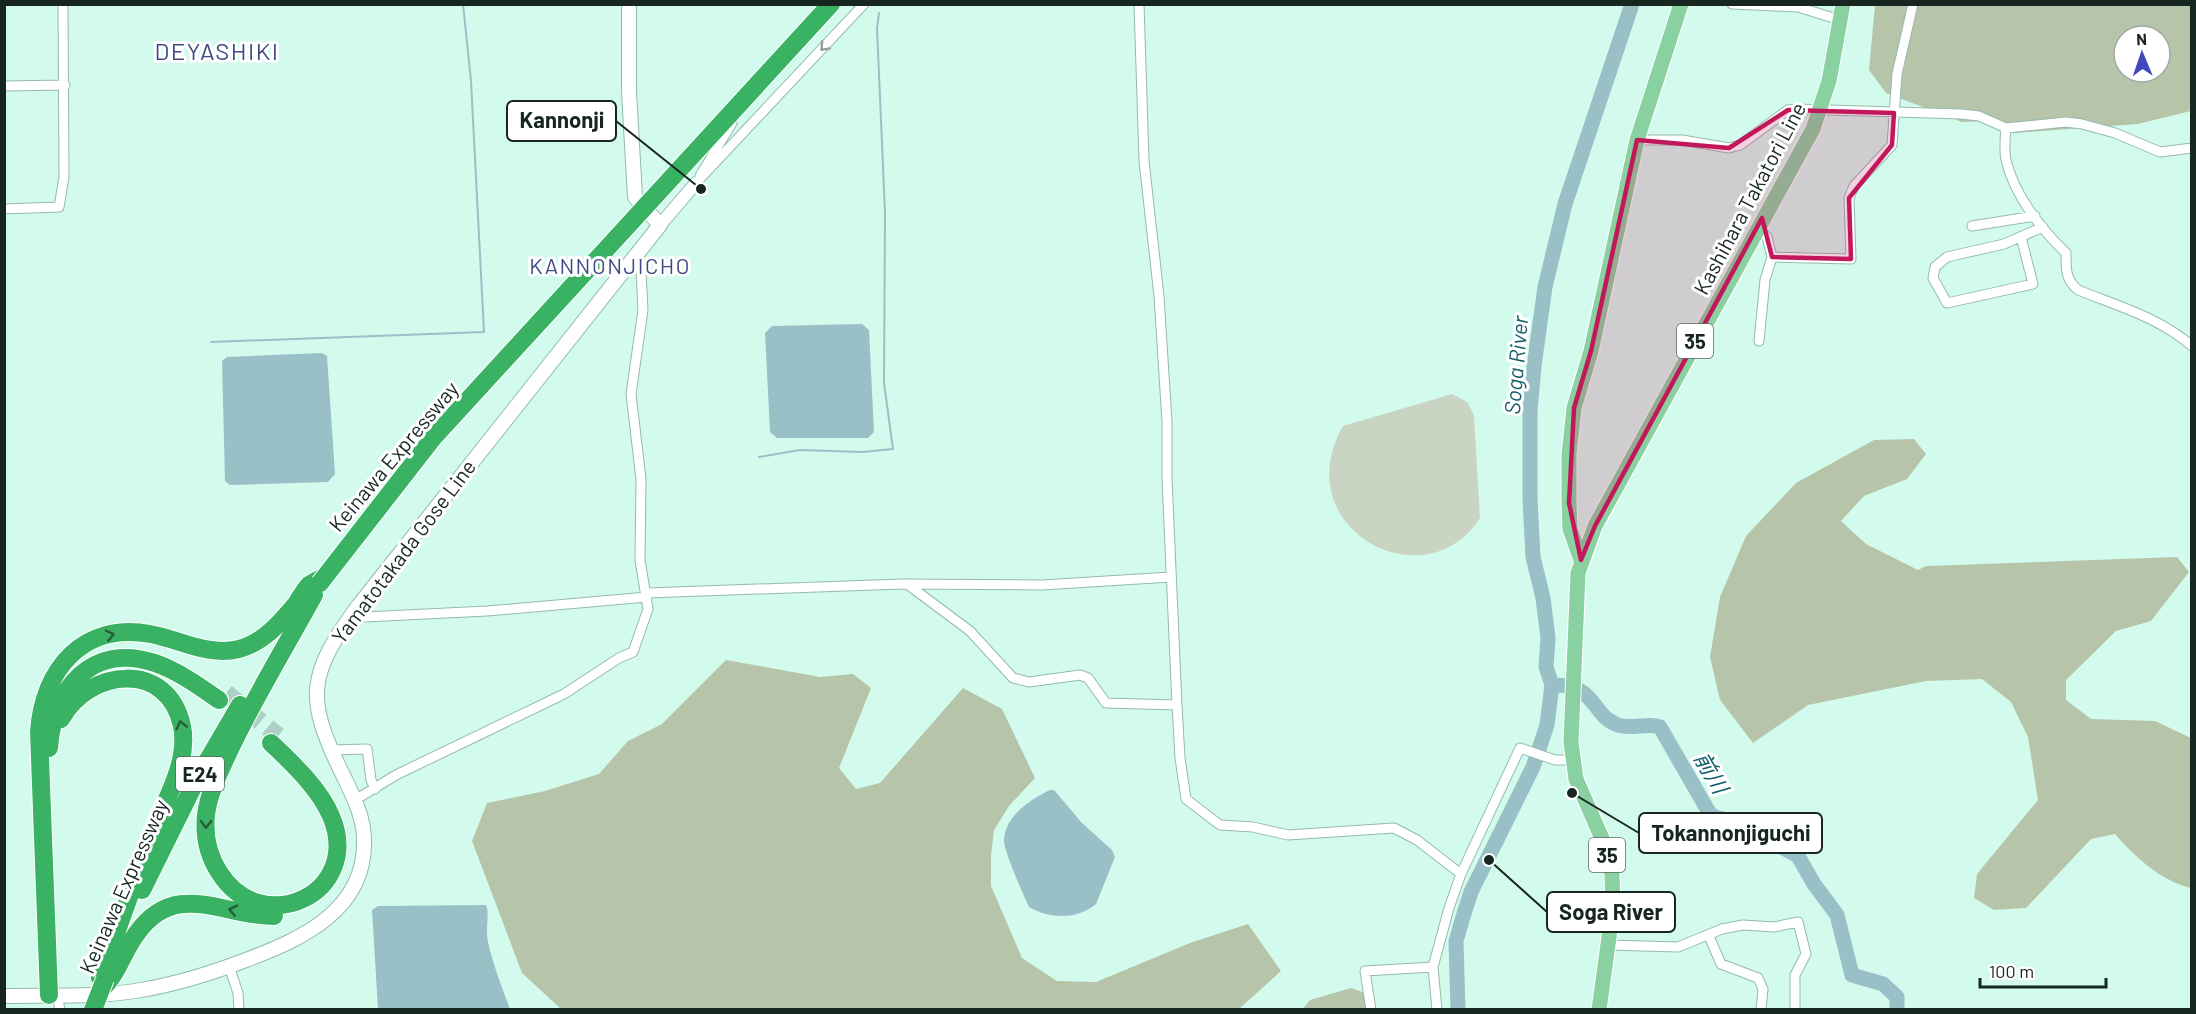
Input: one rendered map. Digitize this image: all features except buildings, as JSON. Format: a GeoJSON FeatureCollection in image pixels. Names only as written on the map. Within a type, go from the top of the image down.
{"type":"FeatureCollection","features":[{"type":"Feature","properties":{"kind":"highway","name":"Keinawa Expressway"},"geometry":{"type":"LineString","coordinates":[[92,1010],[140,894],[198,777],[247,694],[320,581],[433,438],[831,4]]}},
{"type":"Feature","properties":{"kind":"highway"},"geometry":{"type":"LineString","coordinates":[[54,1002],[40,719],[46,693],[56,670],[72,654],[91,641],[115,633],[139,632],[211,651],[237,650],[274,629],[308,586],[320,581]]}},
{"type":"Feature","properties":{"kind":"highway"},"geometry":{"type":"LineString","coordinates":[[105,981],[147,921],[160,911],[191,903],[257,915],[290,915],[311,908],[337,883],[348,850],[342,816],[323,784],[275,740],[317,792],[331,816],[338,838],[336,860],[326,881],[303,900],[281,905],[249,900],[222,877],[215,866],[206,840],[206,814],[218,776],[257,694],[320,581]]}},
{"type":"Feature","properties":{"kind":"highway"},"geometry":{"type":"LineString","coordinates":[[40,719],[50,694],[67,672],[89,657],[114,650],[140,650],[164,656],[222,697],[156,664],[130,659],[106,661],[74,680],[60,698],[53,718],[49,760],[54,1002]]}},
{"type":"Feature","properties":{"kind":"highway"},"geometry":{"type":"LineString","coordinates":[[49,760],[58,723],[75,698],[100,682],[115,678],[138,680],[159,689],[177,712],[182,726],[184,740],[177,770],[149,840],[105,981]]}},
{"type":"Feature","properties":{"kind":"main road"},"geometry":{"type":"LineString","coordinates":[[629,4],[629,92],[635,197],[660,225]]}},
{"type":"Feature","properties":{"kind":"main road","name":"Kashihara Takatori Line"},"geometry":{"type":"LineString","coordinates":[[1581,560],[1570,529],[1568,461],[1571,421],[1591,351],[1637,140],[1681,4]]}},
{"type":"Feature","properties":{"kind":"main road","name":"Kashihara Takatori Line"},"geometry":{"type":"LineString","coordinates":[[1599,1010],[1613,908],[1612,874],[1604,843],[1579,788],[1572,760],[1577,588],[1581,560],[1595,526],[1820,111],[1833,64],[1842,12]]}},
{"type":"Feature","properties":{"kind":"main road","name":"Yamatotakada Gose Line"},"geometry":{"type":"LineString","coordinates":[[4,996],[54,1002],[140,990],[188,980],[284,946],[310,932],[354,898],[361,868],[364,840],[355,800],[331,750],[318,716],[318,680],[327,652],[359,605],[660,225]]}},
{"type":"Feature","properties":{"kind":"street"},"geometry":{"type":"LineString","coordinates":[[4,209],[59,207],[64,177],[63,4]]}},
{"type":"Feature","properties":{"kind":"street"},"geometry":{"type":"LineString","coordinates":[[696,183],[780,49],[820,4]]}},
{"type":"Feature","properties":{"kind":"street"},"geometry":{"type":"LineString","coordinates":[[660,225],[696,183],[864,4]]}},
{"type":"Feature","properties":{"kind":"street"},"geometry":{"type":"LineString","coordinates":[[1139,4],[1144,161],[1159,296],[1167,422],[1177,705],[1180,758],[1186,799],[1220,825],[1254,827],[1287,835],[1394,828],[1417,840],[1461,874]]}},
{"type":"Feature","properties":{"kind":"street"},"geometry":{"type":"LineString","coordinates":[[1732,4],[1842,12]]}},
{"type":"Feature","properties":{"kind":"street"},"geometry":{"type":"LineString","coordinates":[[1772,257],[1851,259],[1849,198],[1854,186],[1892,146],[1897,74],[1912,4]]}},
{"type":"Feature","properties":{"kind":"street"},"geometry":{"type":"LineString","coordinates":[[4,86],[65,85]]}},
{"type":"Feature","properties":{"kind":"street"},"geometry":{"type":"LineString","coordinates":[[1637,140],[1682,140],[1729,148],[1740,145],[1788,110],[1979,116],[2006,128],[2066,122],[2100,128],[2160,153],[2192,148]]}},
{"type":"Feature","properties":{"kind":"street"},"geometry":{"type":"LineString","coordinates":[[2006,128],[2005,158],[2011,176],[2035,216],[2066,253],[2066,273],[2071,284],[2078,290],[2141,313],[2175,332],[2192,346]]}},
{"type":"Feature","properties":{"kind":"street"},"geometry":{"type":"LineString","coordinates":[[1972,226],[2035,216]]}},
{"type":"Feature","properties":{"kind":"street"},"geometry":{"type":"LineString","coordinates":[[2020,237],[2032,284],[1947,303],[1933,278],[1935,267],[1947,257],[2020,237],[2043,226]]}},
{"type":"Feature","properties":{"kind":"street"},"geometry":{"type":"LineString","coordinates":[[1756,228],[1767,237],[1772,257],[1765,280],[1759,341]]}},
{"type":"Feature","properties":{"kind":"street"},"geometry":{"type":"LineString","coordinates":[[355,800],[396,775],[564,694],[619,658],[633,652],[645,620],[647,595],[640,560],[641,479],[631,394],[643,310],[641,272],[630,261]]}},
{"type":"Feature","properties":{"kind":"street"},"geometry":{"type":"LineString","coordinates":[[359,605],[364,617],[487,611],[647,595],[907,584],[1042,585],[1171,577]]}},
{"type":"Feature","properties":{"kind":"street"},"geometry":{"type":"LineString","coordinates":[[907,584],[970,631],[1013,678],[1029,682],[1080,675],[1088,678],[1106,703],[1177,705]]}},
{"type":"Feature","properties":{"kind":"street"},"geometry":{"type":"LineString","coordinates":[[1437,1010],[1433,967],[1461,874],[1520,748],[1555,760],[1572,760]]}},
{"type":"Feature","properties":{"kind":"street"},"geometry":{"type":"LineString","coordinates":[[331,750],[367,749],[371,780],[375,789]]}},
{"type":"Feature","properties":{"kind":"street"},"geometry":{"type":"LineString","coordinates":[[1608,945],[1678,947],[1743,925],[1774,927],[1798,922],[1806,954],[1794,975],[1795,1010]]}},
{"type":"Feature","properties":{"kind":"street"},"geometry":{"type":"LineString","coordinates":[[1708,936],[1721,964],[1758,978],[1763,989],[1761,1010]]}},
{"type":"Feature","properties":{"kind":"street"},"geometry":{"type":"LineString","coordinates":[[230,966],[238,993],[239,1010]]}},
{"type":"Feature","properties":{"kind":"street"},"geometry":{"type":"LineString","coordinates":[[1371,1010],[1365,971],[1433,967]]}},
{"type":"Feature","properties":{"kind":"highlighted area"},"geometry":{"type":"Polygon","coordinates":[[[1788,110],[1894,113],[1892,145],[1849,198],[1851,259],[1772,257],[1762,218],[1595,526],[1581,560],[1569,503],[1574,408],[1591,351],[1637,140],[1729,148],[1788,110]]]}},
{"type":"Feature","properties":{"kind":"green space"},"geometry":{"type":"Polygon","coordinates":[[[1875,5],[2191,5],[2191,111],[2138,124],[2015,133],[1990,121],[1962,122],[1886,93],[1869,70],[1875,5]]]}},
{"type":"Feature","properties":{"kind":"green space"},"geometry":{"type":"Polygon","coordinates":[[[1452,394],[1467,402],[1474,415],[1480,518],[1456,543],[1427,554],[1397,554],[1369,542],[1346,523],[1332,496],[1330,463],[1343,426],[1452,394]]]}},
{"type":"Feature","properties":{"kind":"green space"},"geometry":{"type":"Polygon","coordinates":[[[1914,439],[1926,454],[1907,479],[1864,496],[1841,521],[1866,544],[1918,570],[1926,566],[2177,557],[2189,572],[2151,621],[2116,631],[2066,680],[2066,700],[2091,719],[2155,721],[2191,738],[2191,888],[2169,880],[2149,867],[2115,834],[2091,839],[2026,908],[1994,910],[1974,898],[1977,874],[2038,800],[2028,737],[2011,702],[1982,679],[1926,681],[1808,705],[1753,743],[1720,700],[1710,657],[1720,597],[1746,536],[1796,483],[1874,440],[1914,439]]]}},
{"type":"Feature","properties":{"kind":"green space"},"geometry":{"type":"Polygon","coordinates":[[[726,660],[820,677],[853,674],[871,688],[839,768],[856,789],[880,783],[963,688],[1002,709],[1035,778],[1009,806],[994,830],[991,886],[1022,958],[1057,981],[1096,982],[1190,943],[1248,924],[1281,971],[1239,1009],[561,1009],[522,973],[472,841],[487,803],[545,791],[599,774],[628,741],[662,724],[726,660]]]}},
{"type":"Feature","properties":{"kind":"green space"},"geometry":{"type":"Polygon","coordinates":[[[1351,988],[1371,995],[1374,1010],[1302,1010],[1310,1000],[1351,988]]]}},
{"type":"Feature","properties":{"kind":"water"},"geometry":{"type":"Polygon","coordinates":[[[862,324],[869,330],[874,432],[868,438],[777,438],[770,432],[765,333],[772,326],[862,324]]]}},
{"type":"Feature","properties":{"kind":"water"},"geometry":{"type":"Polygon","coordinates":[[[322,353],[327,356],[335,474],[328,482],[230,485],[225,481],[222,361],[227,357],[322,353]]]}},
{"type":"Feature","properties":{"kind":"water"},"geometry":{"type":"Polygon","coordinates":[[[1050,790],[1054,790],[1082,823],[1112,850],[1115,857],[1096,904],[1072,915],[1054,916],[1029,907],[1014,873],[1004,840],[1009,823],[1020,809],[1050,790]]]}},
{"type":"Feature","properties":{"kind":"water"},"geometry":{"type":"Polygon","coordinates":[[[486,905],[488,942],[510,1009],[378,1009],[372,910],[378,906],[486,905]]]}},
{"type":"Feature","properties":{"kind":"waterway"},"geometry":{"type":"LineString","coordinates":[[211,342],[484,332],[471,81],[463,4]]}},
{"type":"Feature","properties":{"kind":"waterway","name":"Soga River"},"geometry":{"type":"LineString","coordinates":[[1458,1010],[1456,941],[1463,917],[1471,892],[1533,767],[1547,725],[1552,685],[1546,667],[1548,638],[1543,598],[1533,557],[1530,500],[1530,411],[1534,366],[1545,287],[1565,204],[1632,4]]}},
{"type":"Feature","properties":{"kind":"waterway"},"geometry":{"type":"LineString","coordinates":[[759,457],[800,450],[863,452],[893,449],[884,383],[885,213],[877,28],[879,13]]}},
{"type":"Feature","properties":{"kind":"waterway","name":"前川"},"geometry":{"type":"LineString","coordinates":[[1552,685],[1578,689],[1602,714],[1618,725],[1660,727],[1710,814],[1717,818],[1751,824],[1770,841],[1798,856],[1814,884],[1837,915],[1852,975],[1883,984],[1897,997],[1897,1010]]}},
{"type":"Feature","properties":{"kind":"tunnel"},"geometry":{"type":"LineString","coordinates":[[226,693],[278,736]]}},
{"type":"Feature","properties":{"kind":"place","name":"Kannonji"},"geometry":{"type":"Point","coordinates":[701,189]}},
{"type":"Feature","properties":{"kind":"place","name":"Tokannonjiguchi"},"geometry":{"type":"Point","coordinates":[1572,793]}},
{"type":"Feature","properties":{"kind":"place","name":"Soga River"},"geometry":{"type":"Point","coordinates":[1489,860]}},
{"type":"Feature","properties":{"kind":"district","name":"DEYASHIKI"},"geometry":{"type":"Point","coordinates":[217,50]}},
{"type":"Feature","properties":{"kind":"district","name":"KANNONJICHO"},"geometry":{"type":"Point","coordinates":[610,265]}}]}
